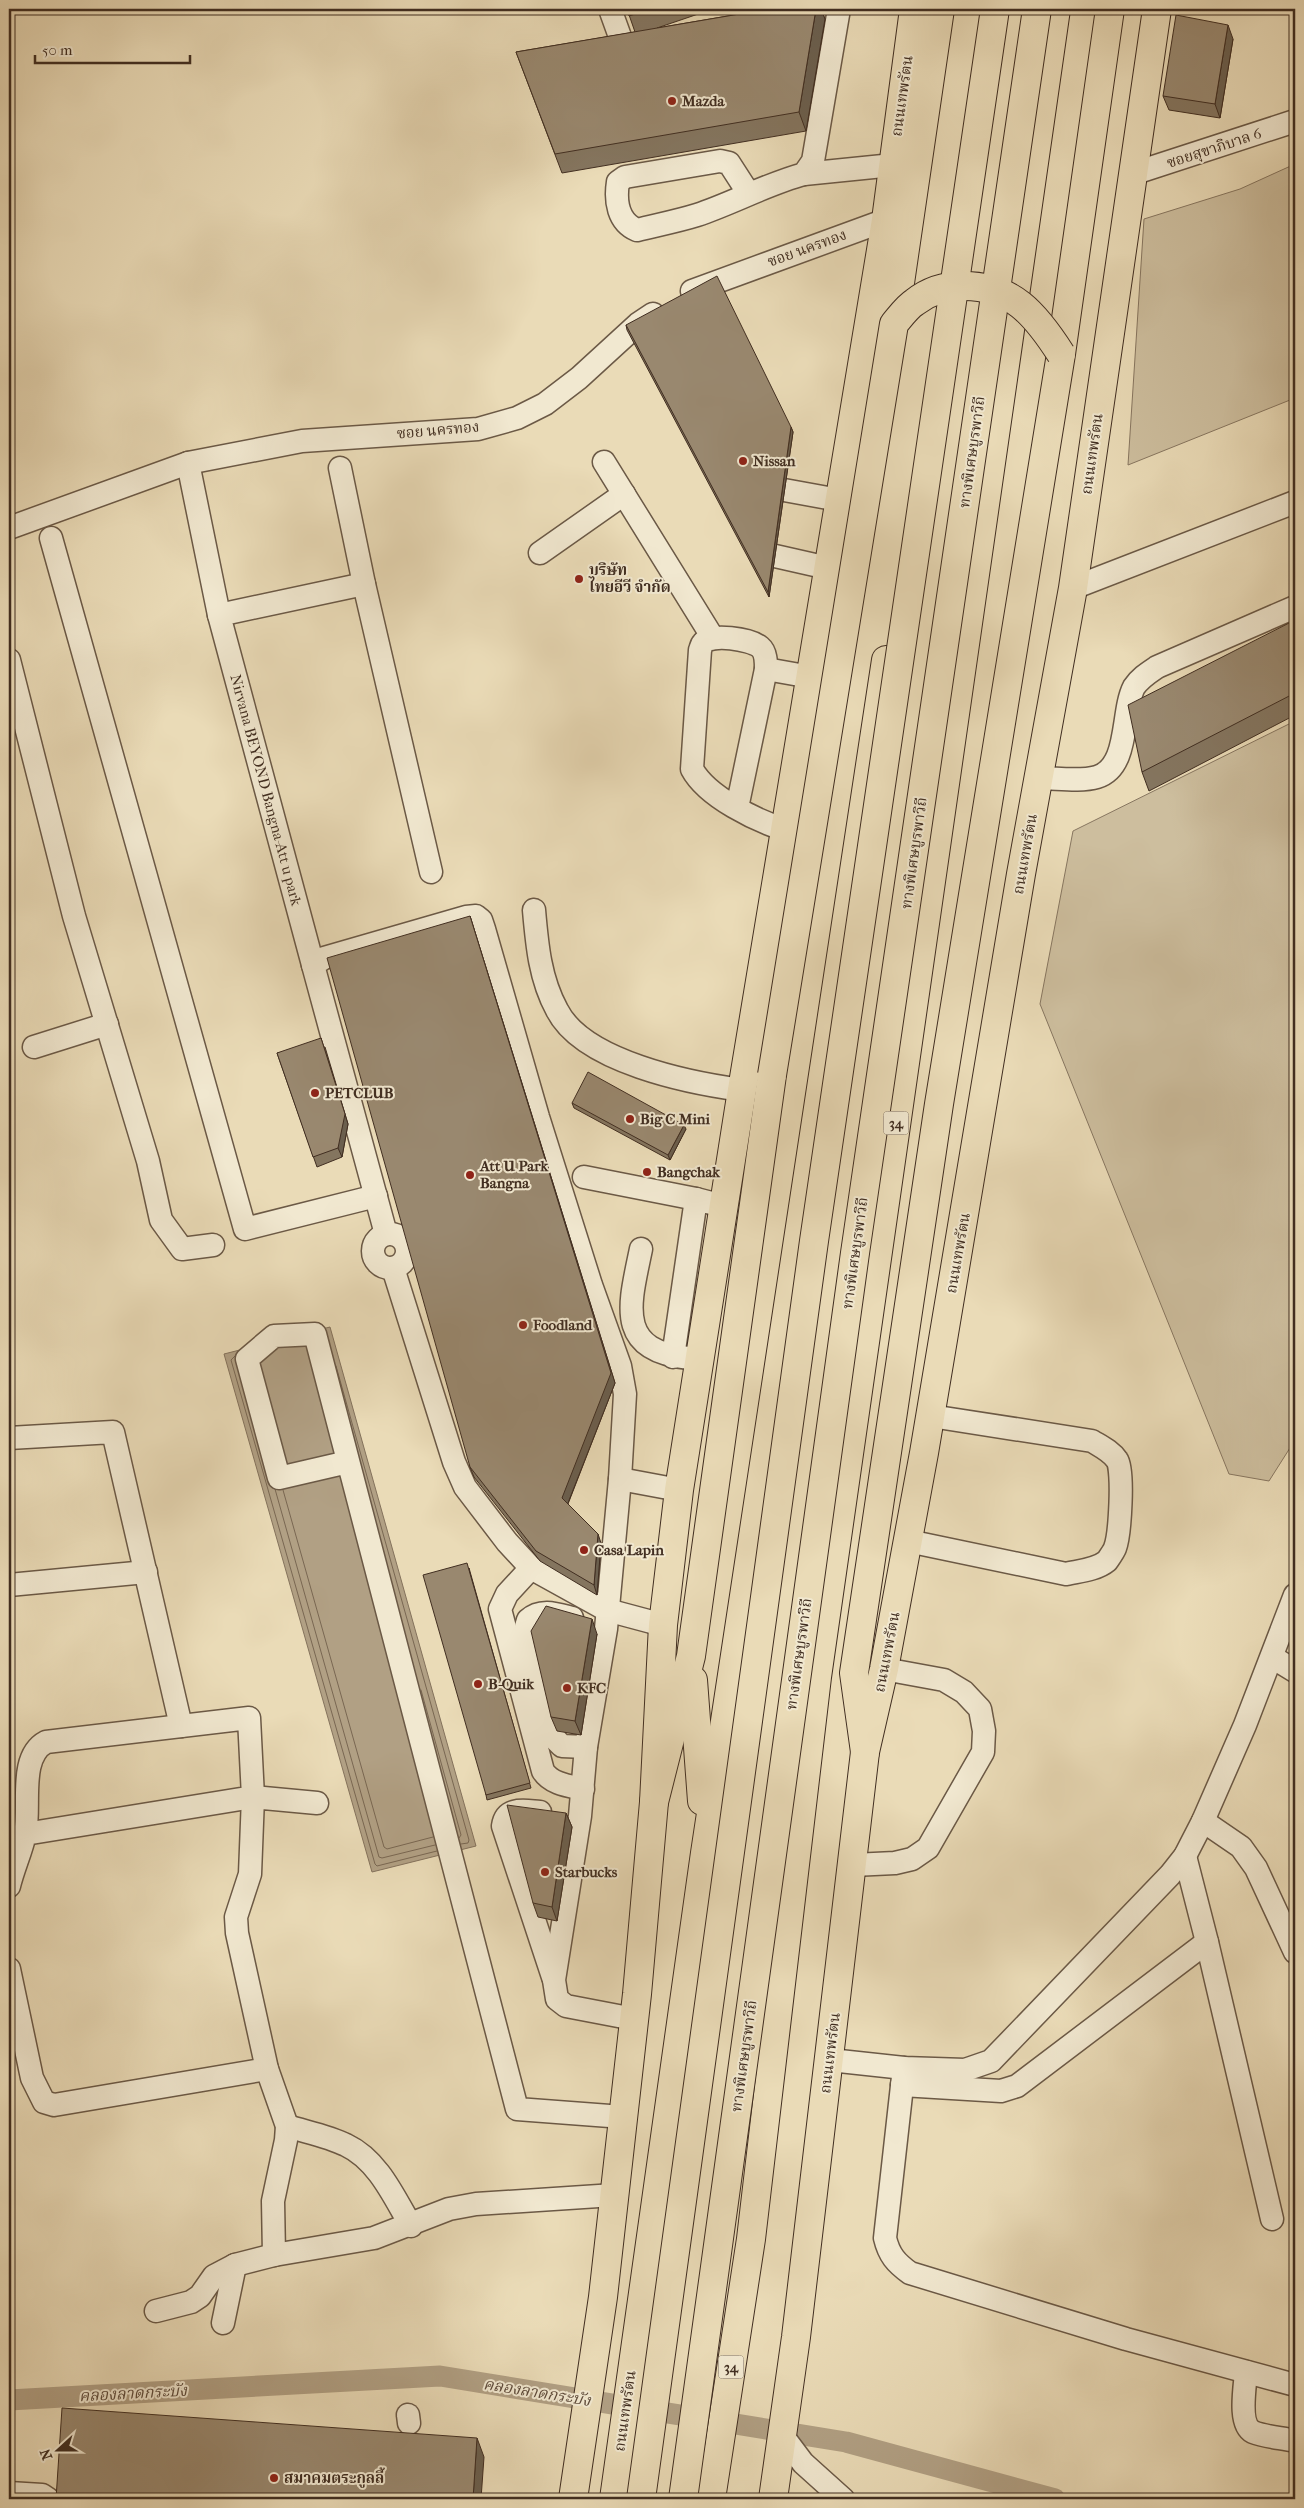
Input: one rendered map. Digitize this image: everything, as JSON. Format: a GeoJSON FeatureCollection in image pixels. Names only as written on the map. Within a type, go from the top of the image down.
{"type":"FeatureCollection","features":[{"type":"Feature","properties":{"kind":"main road","name":"ถนนเทพรัตน"},"geometry":{"type":"LineString","coordinates":[[573,2499],[603,2297],[634,2020],[654,1802],[663,1624],[679,1490],[723,1206],[886,220],[914,9]]}},
{"type":"Feature","properties":{"kind":"main road"},"geometry":{"type":"LineString","coordinates":[[654,1802],[691,1656],[772,1075],[894,324],[940,9]]}},
{"type":"Feature","properties":{"kind":"main road","name":"ถนนเทพรัตน"},"geometry":{"type":"LineString","coordinates":[[615,2489],[705,1853],[985,9]]}},
{"type":"Feature","properties":{"kind":"main road"},"geometry":{"type":"LineString","coordinates":[[641,2499],[814,1241],[995,9]]}},
{"type":"Feature","properties":{"kind":"main road","name":"ทางพิเศษบูรพาวิถี"},"geometry":{"type":"LineString","coordinates":[[682,2499],[855,1253],[1037,9]]}},
{"type":"Feature","properties":{"kind":"main road","name":"34"},"geometry":{"type":"LineString","coordinates":[[711,2497],[751,2239],[817,1677],[1056,9]]}},
{"type":"Feature","properties":{"kind":"main road"},"geometry":{"type":"LineString","coordinates":[[866,1752],[854,1674],[939,1104],[1061,354],[1110,9]]}},
{"type":"Feature","properties":{"kind":"main road","name":"ถนนเทพรัตน"},"geometry":{"type":"LineString","coordinates":[[773,2499],[796,2337],[866,1752],[884,1669],[931,1416],[1073,588],[1157,9]]}},
{"type":"Feature","properties":{"kind":"main road"},"geometry":{"type":"LineString","coordinates":[[894,324],[913,303],[930,292],[951,286],[990,288],[1008,295],[1023,306],[1043,326],[1061,354]]}},
{"type":"Feature","properties":{"kind":"main road"},"geometry":{"type":"LineString","coordinates":[[691,1656],[705,1853]]}},
{"type":"Feature","properties":{"kind":"main road"},"geometry":{"type":"LineString","coordinates":[[817,1677],[854,1674]]}},
{"type":"Feature","properties":{"kind":"street"},"geometry":{"type":"LineString","coordinates":[[610,9],[623,45],[632,47],[662,42]]}},
{"type":"Feature","properties":{"kind":"street"},"geometry":{"type":"LineString","coordinates":[[804,174],[813,161],[832,12]]}},
{"type":"Feature","properties":{"kind":"street","name":"ซอยสุขาภิบาล 6"},"geometry":{"type":"LineString","coordinates":[[1132,174],[1295,121]]}},
{"type":"Feature","properties":{"kind":"street"},"geometry":{"type":"LineString","coordinates":[[749,194],[729,163],[720,161],[625,177],[618,182],[616,194],[621,216],[628,226],[638,230],[698,215],[804,174],[893,165]]}},
{"type":"Feature","properties":{"kind":"street","name":"ซอย นครทอง"},"geometry":{"type":"LineString","coordinates":[[9,528],[188,463],[302,441],[478,429],[517,418],[546,404],[579,378],[638,324],[696,289],[886,220]]}},
{"type":"Feature","properties":{"kind":"street"},"geometry":{"type":"LineString","coordinates":[[604,462],[713,638]]}},
{"type":"Feature","properties":{"kind":"street","name":"Nirvana BEYOND Bangna-Att u park"},"geometry":{"type":"LineString","coordinates":[[188,463],[219,615],[386,1234],[402,1238],[407,1248],[405,1259],[393,1268],[460,1477],[508,1542],[531,1568]]}},
{"type":"Feature","properties":{"kind":"street"},"geometry":{"type":"LineString","coordinates":[[340,468],[364,584],[431,872]]}},
{"type":"Feature","properties":{"kind":"street"},"geometry":{"type":"LineString","coordinates":[[784,490],[839,500]]}},
{"type":"Feature","properties":{"kind":"street"},"geometry":{"type":"LineString","coordinates":[[540,553],[624,494]]}},
{"type":"Feature","properties":{"kind":"street"},"geometry":{"type":"LineString","coordinates":[[1073,588],[1295,502]]}},
{"type":"Feature","properties":{"kind":"street"},"geometry":{"type":"LineString","coordinates":[[51,538],[245,1229],[376,1196]]}},
{"type":"Feature","properties":{"kind":"street"},"geometry":{"type":"LineString","coordinates":[[775,556],[828,568]]}},
{"type":"Feature","properties":{"kind":"street"},"geometry":{"type":"LineString","coordinates":[[219,615],[364,584]]}},
{"type":"Feature","properties":{"kind":"street"},"geometry":{"type":"LineString","coordinates":[[1039,778],[1083,779],[1098,777],[1111,768],[1118,754],[1128,704],[1134,687],[1144,676],[1157,667],[1295,607]]}},
{"type":"Feature","properties":{"kind":"street"},"geometry":{"type":"LineString","coordinates":[[737,808],[766,669],[766,656],[760,647],[740,639],[713,638],[703,643],[700,650],[692,769],[704,785],[737,808],[754,819],[786,830]]}},
{"type":"Feature","properties":{"kind":"street"},"geometry":{"type":"LineString","coordinates":[[9,660],[74,916],[148,1161],[162,1220],[182,1249],[213,1245]]}},
{"type":"Feature","properties":{"kind":"street"},"geometry":{"type":"LineString","coordinates":[[766,669],[811,677]]}},
{"type":"Feature","properties":{"kind":"street"},"geometry":{"type":"LineString","coordinates":[[534,910],[540,966],[557,1012],[578,1035],[627,1064],[696,1084],[742,1090]]}},
{"type":"Feature","properties":{"kind":"street"},"geometry":{"type":"LineString","coordinates":[[313,965],[324,958],[466,917],[476,916],[481,920],[538,1117],[591,1285],[624,1381],[625,1414],[606,1619],[586,1748],[580,1816],[554,1980]]}},
{"type":"Feature","properties":{"kind":"street"},"geometry":{"type":"LineString","coordinates":[[34,1047],[107,1024]]}},
{"type":"Feature","properties":{"kind":"street"},"geometry":{"type":"LineString","coordinates":[[584,1177],[723,1206]]}},
{"type":"Feature","properties":{"kind":"street"},"geometry":{"type":"LineString","coordinates":[[673,1356],[696,1199]]}},
{"type":"Feature","properties":{"kind":"street"},"geometry":{"type":"LineString","coordinates":[[641,1249],[630,1304],[632,1320],[639,1336],[652,1349],[673,1356],[700,1359]]}},
{"type":"Feature","properties":{"kind":"street"},"geometry":{"type":"LineString","coordinates":[[348,1462],[279,1478],[247,1359],[274,1336],[314,1334],[348,1462],[517,2108],[623,2117]]}},
{"type":"Feature","properties":{"kind":"street"},"geometry":{"type":"LineString","coordinates":[[908,1541],[1066,1574],[1091,1568],[1106,1561],[1115,1548],[1121,1470],[1117,1460],[1107,1450],[1092,1441],[931,1416]]}},
{"type":"Feature","properties":{"kind":"street"},"geometry":{"type":"LineString","coordinates":[[9,1438],[113,1432],[181,1726]]}},
{"type":"Feature","properties":{"kind":"street"},"geometry":{"type":"LineString","coordinates":[[620,1479],[679,1490]]}},
{"type":"Feature","properties":{"kind":"street"},"geometry":{"type":"LineString","coordinates":[[583,1789],[555,1782],[549,1779],[543,1771],[500,1608],[507,1594],[531,1568],[606,1619]]}},
{"type":"Feature","properties":{"kind":"street"},"geometry":{"type":"LineString","coordinates":[[9,1585],[146,1572]]}},
{"type":"Feature","properties":{"kind":"street"},"geometry":{"type":"LineString","coordinates":[[903,2076],[965,2070],[991,2061],[1170,1875],[1185,1856],[1204,1821],[1295,1598]]}},
{"type":"Feature","properties":{"kind":"street"},"geometry":{"type":"LineString","coordinates":[[586,1748],[562,1746],[555,1739],[526,1623],[532,1616],[546,1613],[663,1624]]}},
{"type":"Feature","properties":{"kind":"street"},"geometry":{"type":"LineString","coordinates":[[1272,1657],[1295,1671]]}},
{"type":"Feature","properties":{"kind":"street"},"geometry":{"type":"LineString","coordinates":[[852,1865],[912,1859],[928,1848],[983,1752],[984,1731],[980,1709],[964,1692],[944,1680],[884,1669]]}},
{"type":"Feature","properties":{"kind":"street"},"geometry":{"type":"LineString","coordinates":[[9,1886],[25,1834],[30,1761],[38,1746],[46,1742],[249,1718],[253,1797],[250,1874],[236,1917],[237,1933],[267,2069],[287,2126],[286,2140],[273,2201],[274,2255]]}},
{"type":"Feature","properties":{"kind":"street"},"geometry":{"type":"LineString","coordinates":[[25,1834],[253,1797],[316,1803]]}},
{"type":"Feature","properties":{"kind":"street"},"geometry":{"type":"LineString","coordinates":[[580,1816],[518,1810],[508,1814],[503,1822],[507,1842],[554,1980],[557,1999],[566,2006],[634,2020]]}},
{"type":"Feature","properties":{"kind":"street"},"geometry":{"type":"LineString","coordinates":[[1204,1821],[1242,1846],[1256,1868],[1295,1952]]}},
{"type":"Feature","properties":{"kind":"street"},"geometry":{"type":"LineString","coordinates":[[1185,1856],[1272,2219]]}},
{"type":"Feature","properties":{"kind":"street"},"geometry":{"type":"LineString","coordinates":[[830,2060],[903,2076],[1001,2091],[1017,2086],[1207,1942]]}},
{"type":"Feature","properties":{"kind":"street"},"geometry":{"type":"LineString","coordinates":[[9,1968],[32,2078],[44,2102],[54,2105],[267,2069]]}},
{"type":"Feature","properties":{"kind":"street"},"geometry":{"type":"LineString","coordinates":[[903,2076],[885,2238],[889,2252],[898,2264],[910,2273],[1126,2339],[1295,2385]]}},
{"type":"Feature","properties":{"kind":"street"},"geometry":{"type":"LineString","coordinates":[[287,2126],[346,2144],[365,2156],[386,2182],[411,2226]]}},
{"type":"Feature","properties":{"kind":"street"},"geometry":{"type":"LineString","coordinates":[[156,2311],[191,2302],[200,2296],[214,2276],[235,2265],[274,2255],[374,2238],[411,2226],[449,2209],[476,2204],[614,2195]]}},
{"type":"Feature","properties":{"kind":"street"},"geometry":{"type":"LineString","coordinates":[[223,2323],[235,2265]]}},
{"type":"Feature","properties":{"kind":"street"},"geometry":{"type":"LineString","coordinates":[[1246,2372],[1244,2417],[1247,2426],[1252,2432],[1295,2441]]}},
{"type":"Feature","properties":{"kind":"street"},"geometry":{"type":"LineString","coordinates":[[404,2426],[414,2440],[420,2444]]}},
{"type":"Feature","properties":{"kind":"street"},"geometry":{"type":"LineString","coordinates":[[782,2435],[803,2463],[843,2499]]}},
{"type":"Feature","properties":{"kind":"street"},"geometry":{"type":"LineString","coordinates":[[9,2493],[42,2495],[48,2499]]}},
{"type":"Feature","properties":{"kind":"shaded area"},"geometry":{"type":"Polygon","coordinates":[[[1295,164],[1295,398],[1128,465],[1144,219],[1240,189],[1295,164]]]}},
{"type":"Feature","properties":{"kind":"shaded area"},"geometry":{"type":"Polygon","coordinates":[[[1295,721],[1295,1440],[1269,1481],[1229,1474],[1040,1004],[1073,831],[1295,721]]]}},
{"type":"Feature","properties":{"kind":"water"},"geometry":{"type":"Polygon","coordinates":[[[330,1327],[476,1846],[372,1872],[224,1354],[330,1327]]]}},
{"type":"Feature","properties":{"kind":"building"},"geometry":{"type":"Polygon","coordinates":[[[627,9],[651,9],[629,16],[627,9]]]}},
{"type":"Feature","properties":{"kind":"building","name":"Mazda"},"geometry":{"type":"Polygon","coordinates":[[[769,9],[816,9],[799,112],[555,154],[516,52],[769,9]]]}},
{"type":"Feature","properties":{"kind":"building"},"geometry":{"type":"Polygon","coordinates":[[[1176,15],[1228,25],[1215,104],[1163,96],[1176,15]]]}},
{"type":"Feature","properties":{"kind":"building","name":"Nissan"},"geometry":{"type":"Polygon","coordinates":[[[717,276],[791,427],[768,592],[626,325],[717,276]]]}},
{"type":"Feature","properties":{"kind":"building"},"geometry":{"type":"Polygon","coordinates":[[[1295,620],[1295,693],[1142,772],[1128,705],[1295,620]]]}},
{"type":"Feature","properties":{"kind":"building","name":"Att U Park Bangna"},"geometry":{"type":"Polygon","coordinates":[[[470,916],[611,1373],[562,1498],[598,1534],[594,1585],[536,1551],[470,1467],[327,958],[470,916]]]}},
{"type":"Feature","properties":{"kind":"building","name":"PETCLUB"},"geometry":{"type":"Polygon","coordinates":[[[321,1038],[345,1114],[338,1148],[313,1157],[277,1053],[321,1038]]]}},
{"type":"Feature","properties":{"kind":"building","name":"Big C Mini"},"geometry":{"type":"Polygon","coordinates":[[[588,1072],[684,1125],[668,1155],[572,1103],[588,1072]]]}},
{"type":"Feature","properties":{"kind":"building","name":"B-Quik"},"geometry":{"type":"Polygon","coordinates":[[[467,1563],[530,1783],[486,1795],[423,1575],[467,1563]]]}},
{"type":"Feature","properties":{"kind":"building","name":"KFC"},"geometry":{"type":"Polygon","coordinates":[[[546,1606],[592,1619],[575,1721],[551,1717],[531,1631],[546,1606]]]}},
{"type":"Feature","properties":{"kind":"building","name":"Starbucks"},"geometry":{"type":"Polygon","coordinates":[[[507,1805],[566,1813],[552,1907],[533,1903],[507,1805]]]}},
{"type":"Feature","properties":{"kind":"building","name":"สมาคมตระกูลลี้"},"geometry":{"type":"Polygon","coordinates":[[[62,2408],[477,2438],[473,2499],[56,2499],[62,2408]]]}},
{"type":"Feature","properties":{"kind":"waterway","name":"คลองลาดกระบัง"},"geometry":{"type":"LineString","coordinates":[[9,2400],[440,2376],[846,2442],[1055,2499]]}},
{"type":"Feature","properties":{"kind":"place","name":"Mazda"},"geometry":{"type":"Point","coordinates":[672,101]}},
{"type":"Feature","properties":{"kind":"place","name":"Nissan"},"geometry":{"type":"Point","coordinates":[743,461]}},
{"type":"Feature","properties":{"kind":"place","name":"บริษัท ไทยอีวี จำกัด"},"geometry":{"type":"Point","coordinates":[579,579]}},
{"type":"Feature","properties":{"kind":"place","name":"PETCLUB"},"geometry":{"type":"Point","coordinates":[315,1093]}},
{"type":"Feature","properties":{"kind":"place","name":"Big C Mini"},"geometry":{"type":"Point","coordinates":[630,1119]}},
{"type":"Feature","properties":{"kind":"place","name":"Bangchak"},"geometry":{"type":"Point","coordinates":[647,1172]}},
{"type":"Feature","properties":{"kind":"place","name":"Att U Park Bangna"},"geometry":{"type":"Point","coordinates":[470,1175]}},
{"type":"Feature","properties":{"kind":"place","name":"Foodland"},"geometry":{"type":"Point","coordinates":[523,1325]}},
{"type":"Feature","properties":{"kind":"place","name":"Casa Lapin"},"geometry":{"type":"Point","coordinates":[584,1550]}},
{"type":"Feature","properties":{"kind":"place","name":"B-Quik"},"geometry":{"type":"Point","coordinates":[478,1684]}},
{"type":"Feature","properties":{"kind":"place","name":"KFC"},"geometry":{"type":"Point","coordinates":[567,1688]}},
{"type":"Feature","properties":{"kind":"place","name":"Starbucks"},"geometry":{"type":"Point","coordinates":[545,1872]}},
{"type":"Feature","properties":{"kind":"place","name":"สมาคมตระกูลลี้"},"geometry":{"type":"Point","coordinates":[274,2478]}}]}
